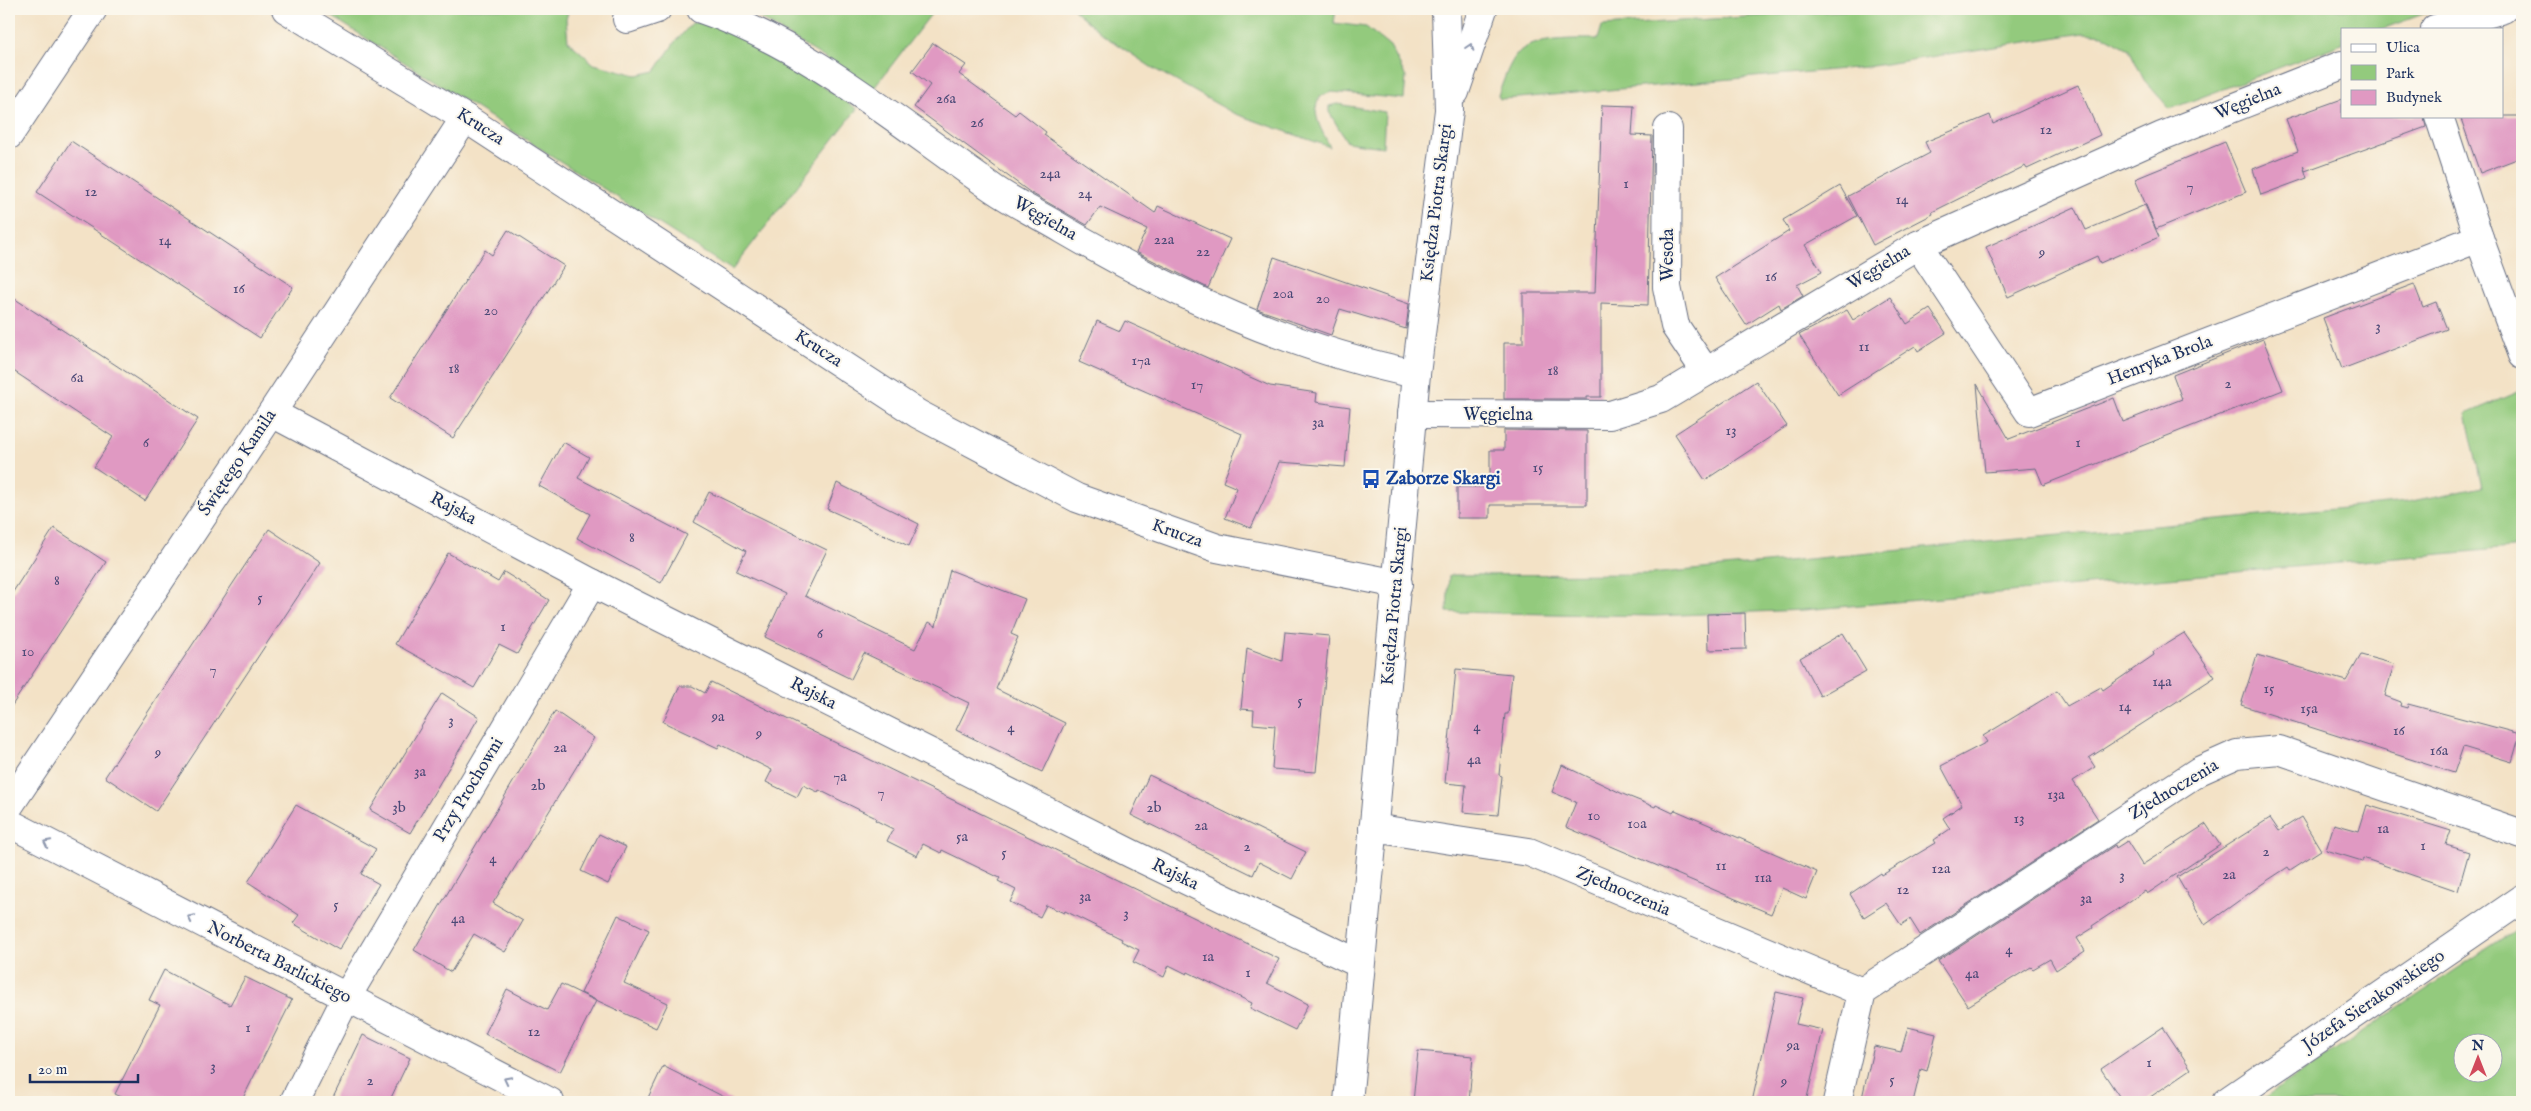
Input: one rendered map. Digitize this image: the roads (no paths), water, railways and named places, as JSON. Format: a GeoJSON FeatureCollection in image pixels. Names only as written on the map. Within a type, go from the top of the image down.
{"type":"FeatureCollection","features":[{"type":"Feature","properties":{"kind":"street"},"geometry":{"type":"LineString","coordinates":[[9,136],[93,9]]}},
{"type":"Feature","properties":{"kind":"street","name":"Krucza"},"geometry":{"type":"LineString","coordinates":[[286,9],[466,118],[918,414],[1077,498],[1217,548],[1398,584]]}},
{"type":"Feature","properties":{"kind":"street"},"geometry":{"type":"LineString","coordinates":[[627,18],[657,9]]}},
{"type":"Feature","properties":{"kind":"street","name":"Węgielna"},"geometry":{"type":"LineString","coordinates":[[701,9],[737,21],[797,53],[997,190],[1120,262],[1266,330],[1372,365],[1416,374]]}},
{"type":"Feature","properties":{"kind":"street","name":"Księdza Piotra Skargi"},"geometry":{"type":"LineString","coordinates":[[1348,1102],[1398,584],[1416,374],[1449,110],[1446,9]]}},
{"type":"Feature","properties":{"kind":"street","name":"Księdza Piotra Skargi"},"geometry":{"type":"LineString","coordinates":[[1449,110],[1483,9]]}},
{"type":"Feature","properties":{"kind":"street"},"geometry":{"type":"LineString","coordinates":[[2438,28],[2503,9]]}},
{"type":"Feature","properties":{"kind":"street","name":"Węgielna"},"geometry":{"type":"LineString","coordinates":[[1412,414],[1610,415],[1661,399],[1918,245],[2146,143],[2341,64]]}},
{"type":"Feature","properties":{"kind":"street","name":"Świętego Kamila"},"geometry":{"type":"LineString","coordinates":[[9,806],[272,413],[466,118]]}},
{"type":"Feature","properties":{"kind":"street"},"geometry":{"type":"LineString","coordinates":[[2440,118],[2479,238],[2522,355]]}},
{"type":"Feature","properties":{"kind":"street","name":"Wesoła"},"geometry":{"type":"LineString","coordinates":[[1668,128],[1667,287],[1675,326],[1706,372]]}},
{"type":"Feature","properties":{"kind":"street","name":"Henryka Brola"},"geometry":{"type":"LineString","coordinates":[[1918,245],[2029,412],[2479,238]]}},
{"type":"Feature","properties":{"kind":"street","name":"Rajska"},"geometry":{"type":"LineString","coordinates":[[272,413],[592,583],[1132,854],[1360,964]]}},
{"type":"Feature","properties":{"kind":"street","name":"Przy Prochowni"},"geometry":{"type":"LineString","coordinates":[[294,1102],[346,998],[592,583]]}},
{"type":"Feature","properties":{"kind":"street","name":"Zjednoczenia"},"geometry":{"type":"LineString","coordinates":[[1373,828],[1529,852],[1862,992],[2199,771],[2237,754],[2279,750],[2522,834]]}},
{"type":"Feature","properties":{"kind":"street","name":"Norberta Barlickiego"},"geometry":{"type":"LineString","coordinates":[[9,823],[550,1102]]}},
{"type":"Feature","properties":{"kind":"street","name":"Józefa Sierakowskiego"},"geometry":{"type":"LineString","coordinates":[[2226,1102],[2522,899]]}},
{"type":"Feature","properties":{"kind":"street"},"geometry":{"type":"LineString","coordinates":[[1837,1102],[1862,992]]}},
{"type":"Feature","properties":{"kind":"place","name":"Zaborze Skargi"},"geometry":{"type":"Point","coordinates":[1371,479]}}]}
